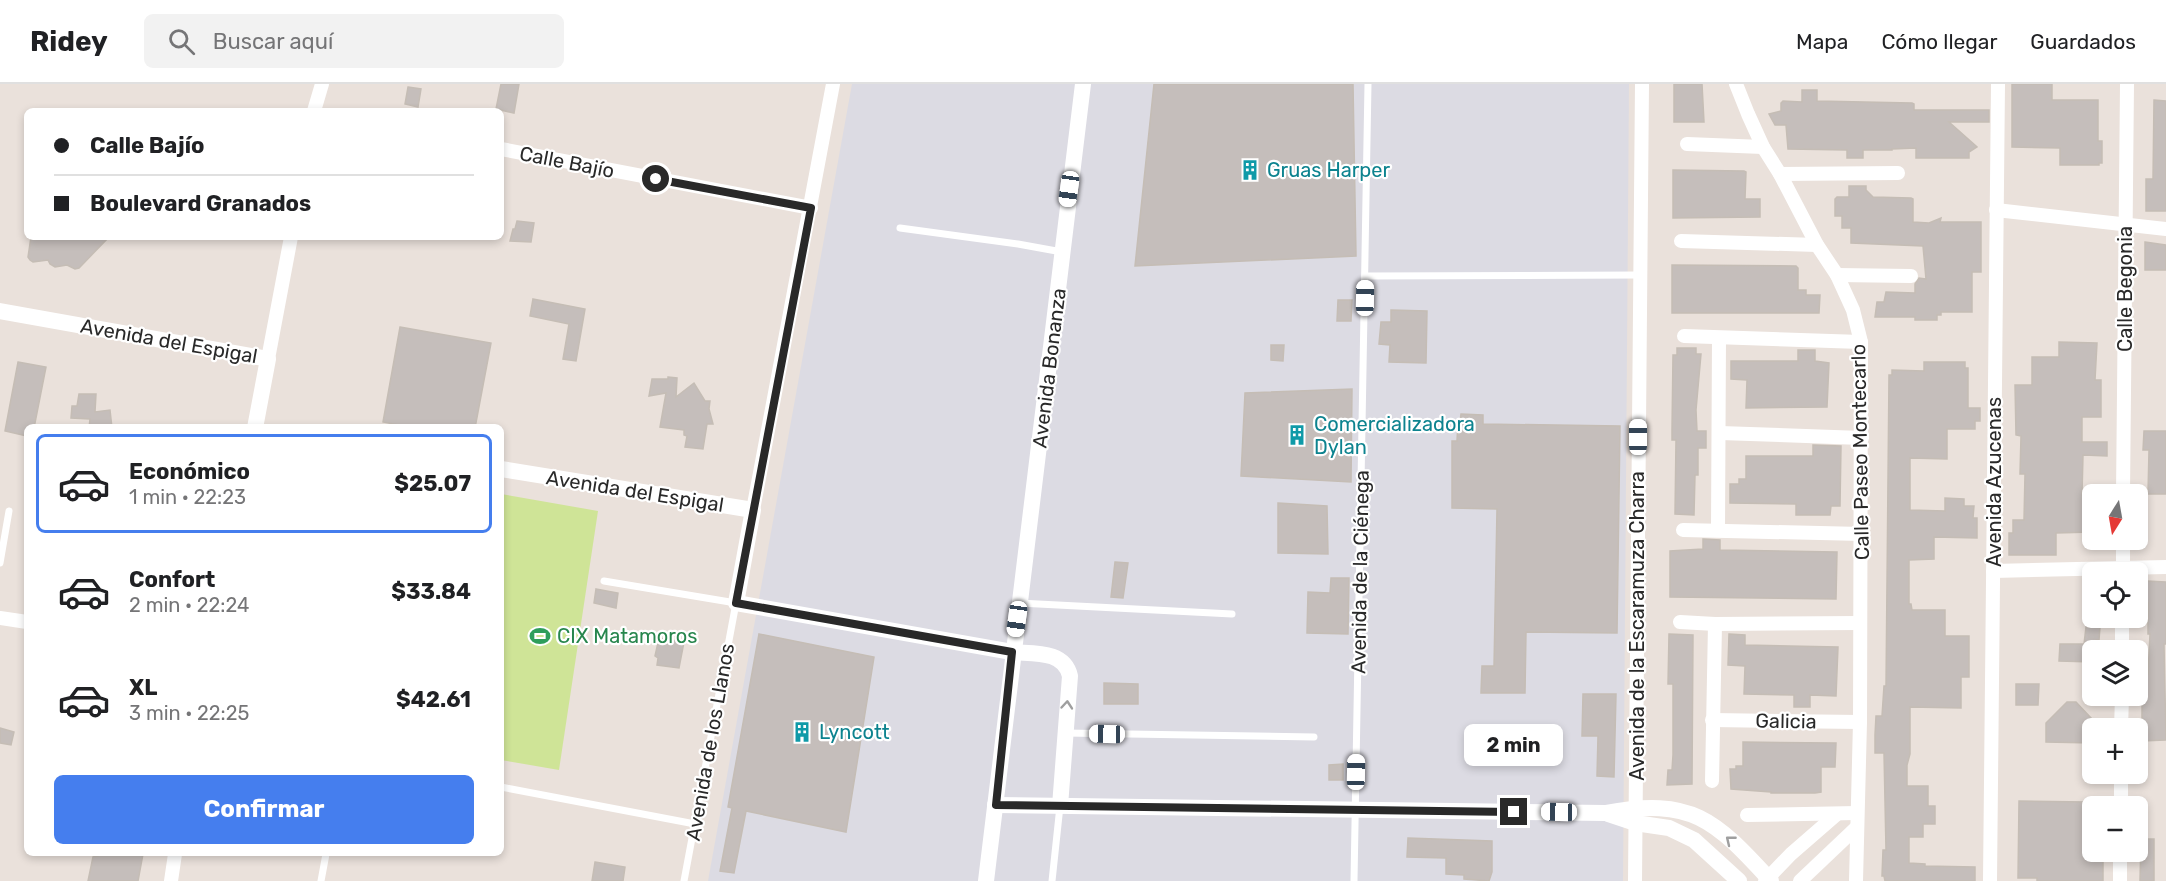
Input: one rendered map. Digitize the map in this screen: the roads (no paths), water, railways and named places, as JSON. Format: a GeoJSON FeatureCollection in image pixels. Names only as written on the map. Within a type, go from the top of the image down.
{"type":"FeatureCollection","features":[{"type":"Feature","properties":{"kind":"street"},"geometry":{"type":"LineString","coordinates":[[315,108],[322,84]]}},
{"type":"Feature","properties":{"kind":"street"},"geometry":{"type":"LineString","coordinates":[[833,84],[736,603],[1012,652],[1052,655],[1060,659],[1068,667],[1070,676],[1060,806]]}},
{"type":"Feature","properties":{"kind":"street","name":"Avenida Bonanza"},"geometry":{"type":"LineString","coordinates":[[986,881],[1012,652],[1032,516],[1083,84]]}},
{"type":"Feature","properties":{"kind":"street","name":"Avenida de la Escaramuza Charra"},"geometry":{"type":"LineString","coordinates":[[1635,881],[1641,84]]}},
{"type":"Feature","properties":{"kind":"street","name":"Calle Paseo Montecarlo"},"geometry":{"type":"LineString","coordinates":[[1736,84],[1763,147],[1780,174],[1817,245],[1837,275],[1853,310],[1861,342],[1862,534],[1856,881]]}},
{"type":"Feature","properties":{"kind":"street","name":"Avenida Azucenas"},"geometry":{"type":"LineString","coordinates":[[1990,881],[1998,84]]}},
{"type":"Feature","properties":{"kind":"street","name":"Calle Begonia"},"geometry":{"type":"LineString","coordinates":[[2123,484],[2127,84]]}},
{"type":"Feature","properties":{"kind":"street"},"geometry":{"type":"LineString","coordinates":[[1687,144],[1763,147]]}},
{"type":"Feature","properties":{"kind":"street","name":"Calle Bajío"},"geometry":{"type":"LineString","coordinates":[[504,150],[811,208]]}},
{"type":"Feature","properties":{"kind":"street"},"geometry":{"type":"LineString","coordinates":[[1780,174],[1898,173]]}},
{"type":"Feature","properties":{"kind":"street"},"geometry":{"type":"LineString","coordinates":[[1996,210],[2166,229]]}},
{"type":"Feature","properties":{"kind":"street"},"geometry":{"type":"LineString","coordinates":[[268,359],[290,240]]}},
{"type":"Feature","properties":{"kind":"street"},"geometry":{"type":"LineString","coordinates":[[1681,241],[1817,245]]}},
{"type":"Feature","properties":{"kind":"street"},"geometry":{"type":"LineString","coordinates":[[1837,275],[1911,276]]}},
{"type":"Feature","properties":{"kind":"street","name":"Avenida del Espigal"},"geometry":{"type":"LineString","coordinates":[[0,311],[268,359],[256,424]]}},
{"type":"Feature","properties":{"kind":"street"},"geometry":{"type":"LineString","coordinates":[[1684,336],[1861,342]]}},
{"type":"Feature","properties":{"kind":"street"},"geometry":{"type":"LineString","coordinates":[[1718,530],[1719,338]]}},
{"type":"Feature","properties":{"kind":"street"},"geometry":{"type":"LineString","coordinates":[[1720,433],[1862,438]]}},
{"type":"Feature","properties":{"kind":"street","name":"Avenida del Espigal"},"geometry":{"type":"LineString","coordinates":[[504,469],[753,510]]}},
{"type":"Feature","properties":{"kind":"street"},"geometry":{"type":"LineString","coordinates":[[1683,530],[1862,534]]}},
{"type":"Feature","properties":{"kind":"street"},"geometry":{"type":"LineString","coordinates":[[2148,569],[2166,567]]}},
{"type":"Feature","properties":{"kind":"street"},"geometry":{"type":"LineString","coordinates":[[1993,572],[2082,571]]}},
{"type":"Feature","properties":{"kind":"street"},"geometry":{"type":"LineString","coordinates":[[0,618],[24,622]]}},
{"type":"Feature","properties":{"kind":"street"},"geometry":{"type":"LineString","coordinates":[[1680,622],[1715,624],[1860,622]]}},
{"type":"Feature","properties":{"kind":"street"},"geometry":{"type":"LineString","coordinates":[[1712,781],[1715,624]]}},
{"type":"Feature","properties":{"kind":"street","name":"Galicia"},"geometry":{"type":"LineString","coordinates":[[1712,720],[1860,722]]}},
{"type":"Feature","properties":{"kind":"street"},"geometry":{"type":"LineString","coordinates":[[996,805],[1636,815],[1694,840],[1739,881]]}},
{"type":"Feature","properties":{"kind":"street"},"geometry":{"type":"LineString","coordinates":[[1636,815],[1667,807],[1687,811],[1705,820],[1735,843],[1768,880],[1791,854],[1837,814]]}},
{"type":"Feature","properties":{"kind":"street"},"geometry":{"type":"LineString","coordinates":[[1747,815],[1837,814],[1857,820],[1800,881]]}},
{"type":"Feature","properties":{"kind":"street"},"geometry":{"type":"LineString","coordinates":[[171,881],[176,856]]}},
{"type":"Feature","properties":{"kind":"street"},"geometry":{"type":"LineString","coordinates":[[2120,862],[2120,881]]}},
{"type":"Feature","properties":{"kind":"lane","name":"Avenida de la Ciénega"},"geometry":{"type":"LineString","coordinates":[[1354,881],[1368,84]]}},
{"type":"Feature","properties":{"kind":"lane"},"geometry":{"type":"LineString","coordinates":[[900,228],[1062,252]]}},
{"type":"Feature","properties":{"kind":"lane"},"geometry":{"type":"LineString","coordinates":[[1365,276],[1639,275]]}},
{"type":"Feature","properties":{"kind":"lane"},"geometry":{"type":"LineString","coordinates":[[0,563],[9,511]]}},
{"type":"Feature","properties":{"kind":"lane"},"geometry":{"type":"LineString","coordinates":[[604,581],[736,603]]}},
{"type":"Feature","properties":{"kind":"lane","name":"Avenida de los Llanos"},"geometry":{"type":"LineString","coordinates":[[684,881],[736,603]]}},
{"type":"Feature","properties":{"kind":"lane"},"geometry":{"type":"LineString","coordinates":[[1019,603],[1232,614]]}},
{"type":"Feature","properties":{"kind":"lane"},"geometry":{"type":"LineString","coordinates":[[1065,733],[1314,737]]}},
{"type":"Feature","properties":{"kind":"lane"},"geometry":{"type":"LineString","coordinates":[[504,788],[695,824]]}},
{"type":"Feature","properties":{"kind":"lane"},"geometry":{"type":"LineString","coordinates":[[1052,881],[1060,806]]}},
{"type":"Feature","properties":{"kind":"lane"},"geometry":{"type":"LineString","coordinates":[[321,881],[326,856]]}},
{"type":"Feature","properties":{"kind":"place","name":"Gruas Harper"},"geometry":{"type":"Point","coordinates":[1250,170]}},
{"type":"Feature","properties":{"kind":"place","name":"Comercializadora Dylan"},"geometry":{"type":"Point","coordinates":[1297,435]}},
{"type":"Feature","properties":{"kind":"place","name":"CIX Matamoros"},"geometry":{"type":"Point","coordinates":[540,636]}},
{"type":"Feature","properties":{"kind":"place","name":"Lyncott"},"geometry":{"type":"Point","coordinates":[802,732]}}]}
